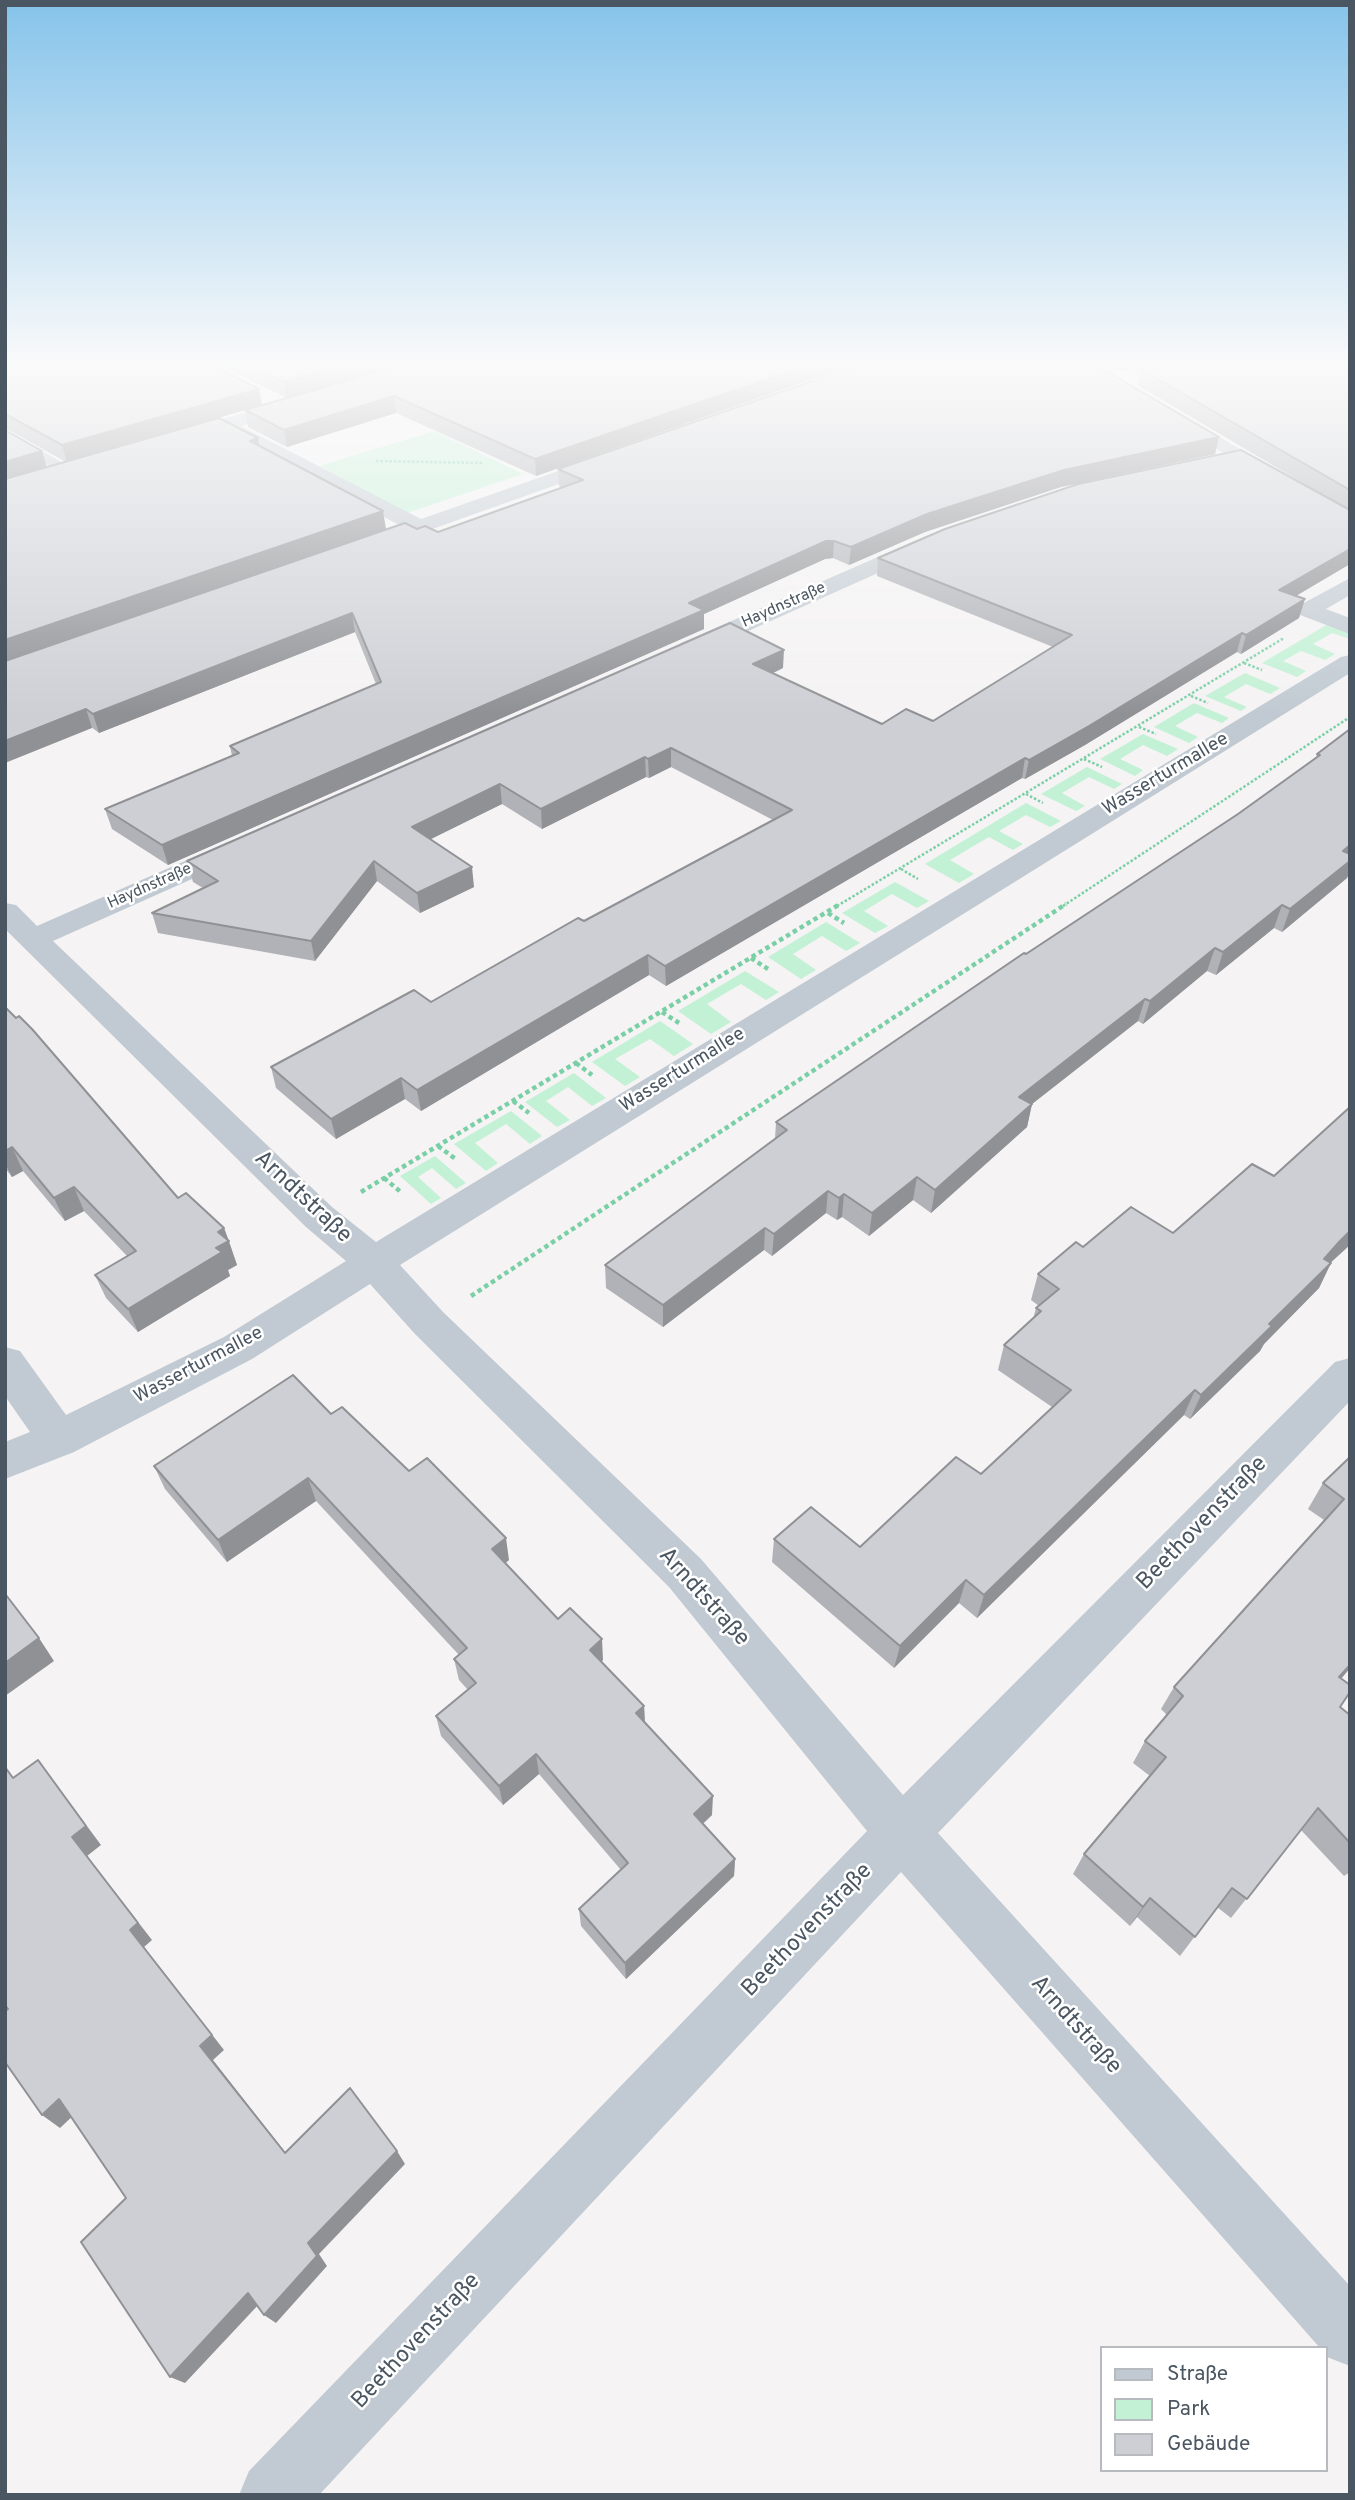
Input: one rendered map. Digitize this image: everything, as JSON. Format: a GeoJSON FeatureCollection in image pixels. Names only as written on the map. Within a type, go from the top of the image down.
{"type":"FeatureCollection","features":[{"type":"Feature","properties":{"kind":"street"},"geometry":{"type":"LineString","coordinates":[[333,482],[420,527]]}},
{"type":"Feature","properties":{"kind":"street"},"geometry":{"type":"LineString","coordinates":[[342,554],[548,482]]}},
{"type":"Feature","properties":{"kind":"street"},"geometry":{"type":"LineString","coordinates":[[1282,482],[1350,523]]}},
{"type":"Feature","properties":{"kind":"street","name":"Haydnstraße"},"geometry":{"type":"LineString","coordinates":[[670,657],[947,535]]}},
{"type":"Feature","properties":{"kind":"street"},"geometry":{"type":"LineString","coordinates":[[1350,585],[1308,610],[1350,628]]}},
{"type":"Feature","properties":{"kind":"street","name":"Wasserturmallee"},"geometry":{"type":"LineString","coordinates":[[5,1461],[59,1440],[238,1349],[373,1261],[1350,662]]}},
{"type":"Feature","properties":{"kind":"street","name":"Haydnstraße"},"geometry":{"type":"LineString","coordinates":[[35,938],[264,837]]}},
{"type":"Feature","properties":{"kind":"street","name":"Arndtstraße"},"geometry":{"type":"LineString","coordinates":[[5,912],[35,938],[318,1217],[373,1261],[429,1323],[685,1573],[902,1833],[1350,2334]]}},
{"type":"Feature","properties":{"kind":"street"},"geometry":{"type":"LineString","coordinates":[[5,1363],[59,1440]]}},
{"type":"Feature","properties":{"kind":"street","name":"Beethovenstraße"},"geometry":{"type":"LineString","coordinates":[[273,2495],[902,1833],[1350,1374]]}},
{"type":"Feature","properties":{"kind":"path"},"geometry":{"type":"LineString","coordinates":[[531,482],[539,485]]}},
{"type":"Feature","properties":{"kind":"path"},"geometry":{"type":"LineString","coordinates":[[318,1217],[1321,617]]}},
{"type":"Feature","properties":{"kind":"path"},"geometry":{"type":"LineString","coordinates":[[429,1323],[1350,717]]}},
{"type":"Feature","properties":{"kind":"green space"},"geometry":{"type":"Polygon","coordinates":[[[348,482],[500,482],[407,513],[348,482]]]}},
{"type":"Feature","properties":{"kind":"green space"},"geometry":{"type":"Polygon","coordinates":[[[1328,624],[1350,632],[1350,639],[1332,633],[1313,644],[1335,654],[1325,660],[1301,651],[1283,661],[1306,671],[1297,677],[1262,663],[1328,624]]]}},
{"type":"Feature","properties":{"kind":"green space"},"geometry":{"type":"Polygon","coordinates":[[[1245,673],[1280,688],[1270,694],[1246,684],[1224,697],[1247,707],[1241,711],[1205,696],[1245,673]]]}},
{"type":"Feature","properties":{"kind":"green space"},"geometry":{"type":"Polygon","coordinates":[[[1194,703],[1229,718],[1222,723],[1197,713],[1175,726],[1198,737],[1189,743],[1154,727],[1194,703]]]}},
{"type":"Feature","properties":{"kind":"green space"},"geometry":{"type":"Polygon","coordinates":[[[1143,734],[1178,749],[1167,756],[1143,745],[1120,759],[1143,770],[1135,776],[1100,759],[1143,734]]]}},
{"type":"Feature","properties":{"kind":"green space"},"geometry":{"type":"Polygon","coordinates":[[[1087,767],[1122,784],[1114,789],[1089,777],[1062,793],[1085,806],[1076,811],[1041,794],[1087,767]]]}},
{"type":"Feature","properties":{"kind":"green space"},"geometry":{"type":"Polygon","coordinates":[[[1026,803],[1061,821],[1050,827],[1026,815],[999,831],[1023,844],[1013,850],[989,837],[950,860],[974,874],[959,883],[925,864],[1026,803]]]}},
{"type":"Feature","properties":{"kind":"green space"},"geometry":{"type":"Polygon","coordinates":[[[895,882],[929,901],[917,908],[892,894],[864,911],[888,926],[875,933],[842,913],[895,882]]]}},
{"type":"Feature","properties":{"kind":"green space"},"geometry":{"type":"Polygon","coordinates":[[[826,922],[860,943],[846,951],[822,936],[793,954],[816,970],[801,979],[768,957],[826,922]]]}},
{"type":"Feature","properties":{"kind":"green space"},"geometry":{"type":"Polygon","coordinates":[[[745,971],[779,992],[766,1000],[741,984],[707,1004],[731,1022],[711,1034],[678,1011],[745,971]]]}},
{"type":"Feature","properties":{"kind":"green space"},"geometry":{"type":"Polygon","coordinates":[[[660,1021],[693,1044],[674,1056],[650,1039],[615,1059],[640,1077],[625,1086],[592,1062],[660,1021]]]}},
{"type":"Feature","properties":{"kind":"green space"},"geometry":{"type":"Polygon","coordinates":[[[574,1073],[606,1098],[592,1106],[568,1087],[546,1101],[570,1120],[557,1127],[525,1102],[574,1073]]]}},
{"type":"Feature","properties":{"kind":"green space"},"geometry":{"type":"Polygon","coordinates":[[[511,1111],[542,1136],[530,1144],[506,1124],[475,1143],[498,1163],[486,1171],[454,1144],[511,1111]]]}},
{"type":"Feature","properties":{"kind":"green space"},"geometry":{"type":"Polygon","coordinates":[[[435,1156],[466,1183],[456,1189],[432,1168],[418,1177],[441,1198],[431,1204],[400,1176],[435,1156]]]}},
{"type":"Feature","properties":{"kind":"building"},"geometry":{"type":"Polygon","coordinates":[[[5,482],[327,482],[383,511],[5,640],[5,482]]]}},
{"type":"Feature","properties":{"kind":"building"},"geometry":{"type":"Polygon","coordinates":[[[578,482],[1028,482],[927,514],[851,547],[826,541],[689,603],[704,610],[162,845],[105,809],[239,753],[230,746],[381,682],[352,613],[93,714],[86,709],[5,741],[5,661],[405,523],[417,529],[425,526],[438,532],[578,482]]]}},
{"type":"Feature","properties":{"kind":"building"},"geometry":{"type":"Polygon","coordinates":[[[1089,482],[1299,482],[1350,510],[1350,549],[1279,590],[1305,599],[1246,635],[1242,633],[1089,726],[1029,760],[1025,758],[665,966],[648,955],[417,1090],[401,1078],[331,1119],[271,1067],[414,990],[431,1002],[578,918],[584,921],[792,810],[671,748],[648,759],[645,757],[541,809],[500,784],[412,827],[472,867],[417,893],[374,861],[311,941],[152,913],[218,881],[187,861],[730,623],[784,650],[753,664],[882,724],[906,709],[933,721],[1072,635],[878,558],[945,529],[1089,482]]]}},
{"type":"Feature","properties":{"kind":"building"},"geometry":{"type":"Polygon","coordinates":[[[1336,482],[1350,482],[1350,490],[1336,482]]]}},
{"type":"Feature","properties":{"kind":"building"},"geometry":{"type":"Polygon","coordinates":[[[1350,729],[1350,845],[1343,851],[1350,854],[1350,861],[1290,909],[1282,905],[1223,952],[1215,948],[1150,1001],[1145,999],[1019,1097],[1032,1104],[935,1190],[917,1177],[872,1213],[844,1194],[839,1198],[828,1191],[774,1234],[765,1228],[663,1305],[605,1265],[787,1130],[776,1122],[1024,953],[1238,814],[1320,755],[1317,754],[1350,729]]]}},
{"type":"Feature","properties":{"kind":"building"},"geometry":{"type":"Polygon","coordinates":[[[5,1007],[32,1029],[178,1198],[186,1193],[224,1228],[218,1232],[229,1241],[216,1248],[222,1252],[128,1309],[95,1275],[136,1251],[74,1187],[54,1198],[12,1147],[5,1151],[5,1007]]]}},
{"type":"Feature","properties":{"kind":"building"},"geometry":{"type":"Polygon","coordinates":[[[1350,1107],[1350,1231],[1324,1259],[1331,1263],[1269,1324],[1272,1326],[1201,1395],[1195,1390],[984,1595],[966,1580],[900,1646],[774,1539],[811,1507],[860,1547],[956,1457],[981,1474],[1071,1390],[1004,1345],[1041,1311],[1036,1308],[1059,1289],[1038,1274],[1076,1242],[1083,1247],[1131,1207],[1173,1233],[1252,1164],[1274,1176],[1350,1107]]]}},
{"type":"Feature","properties":{"kind":"building"},"geometry":{"type":"Polygon","coordinates":[[[293,1375],[331,1414],[342,1407],[409,1471],[427,1458],[506,1538],[492,1549],[558,1619],[570,1608],[602,1639],[590,1650],[644,1706],[636,1713],[713,1796],[694,1814],[735,1859],[625,1963],[579,1909],[628,1863],[536,1754],[499,1786],[436,1716],[476,1683],[454,1659],[467,1648],[308,1478],[218,1540],[154,1466],[293,1375]]]}},
{"type":"Feature","properties":{"kind":"building"},"geometry":{"type":"Polygon","coordinates":[[[1350,1457],[1350,1665],[1339,1677],[1350,1685],[1350,1692],[1340,1707],[1350,1715],[1350,1843],[1318,1808],[1247,1899],[1232,1888],[1195,1937],[1150,1898],[1143,1907],[1084,1854],[1166,1757],[1145,1741],[1183,1696],[1174,1687],[1344,1499],[1323,1483],[1350,1457]]]}},
{"type":"Feature","properties":{"kind":"building"},"geometry":{"type":"Polygon","coordinates":[[[5,1595],[39,1638],[5,1663],[5,1595]]]}},
{"type":"Feature","properties":{"kind":"building"},"geometry":{"type":"Polygon","coordinates":[[[38,1760],[86,1826],[72,1837],[138,1923],[130,1930],[212,2035],[200,2046],[285,2153],[350,2088],[397,2151],[308,2243],[317,2256],[264,2315],[248,2293],[170,2377],[81,2242],[126,2198],[59,2099],[42,2115],[5,2062],[5,2011],[8,2009],[5,2005],[5,1767],[13,1778],[38,1760]]]}}]}
